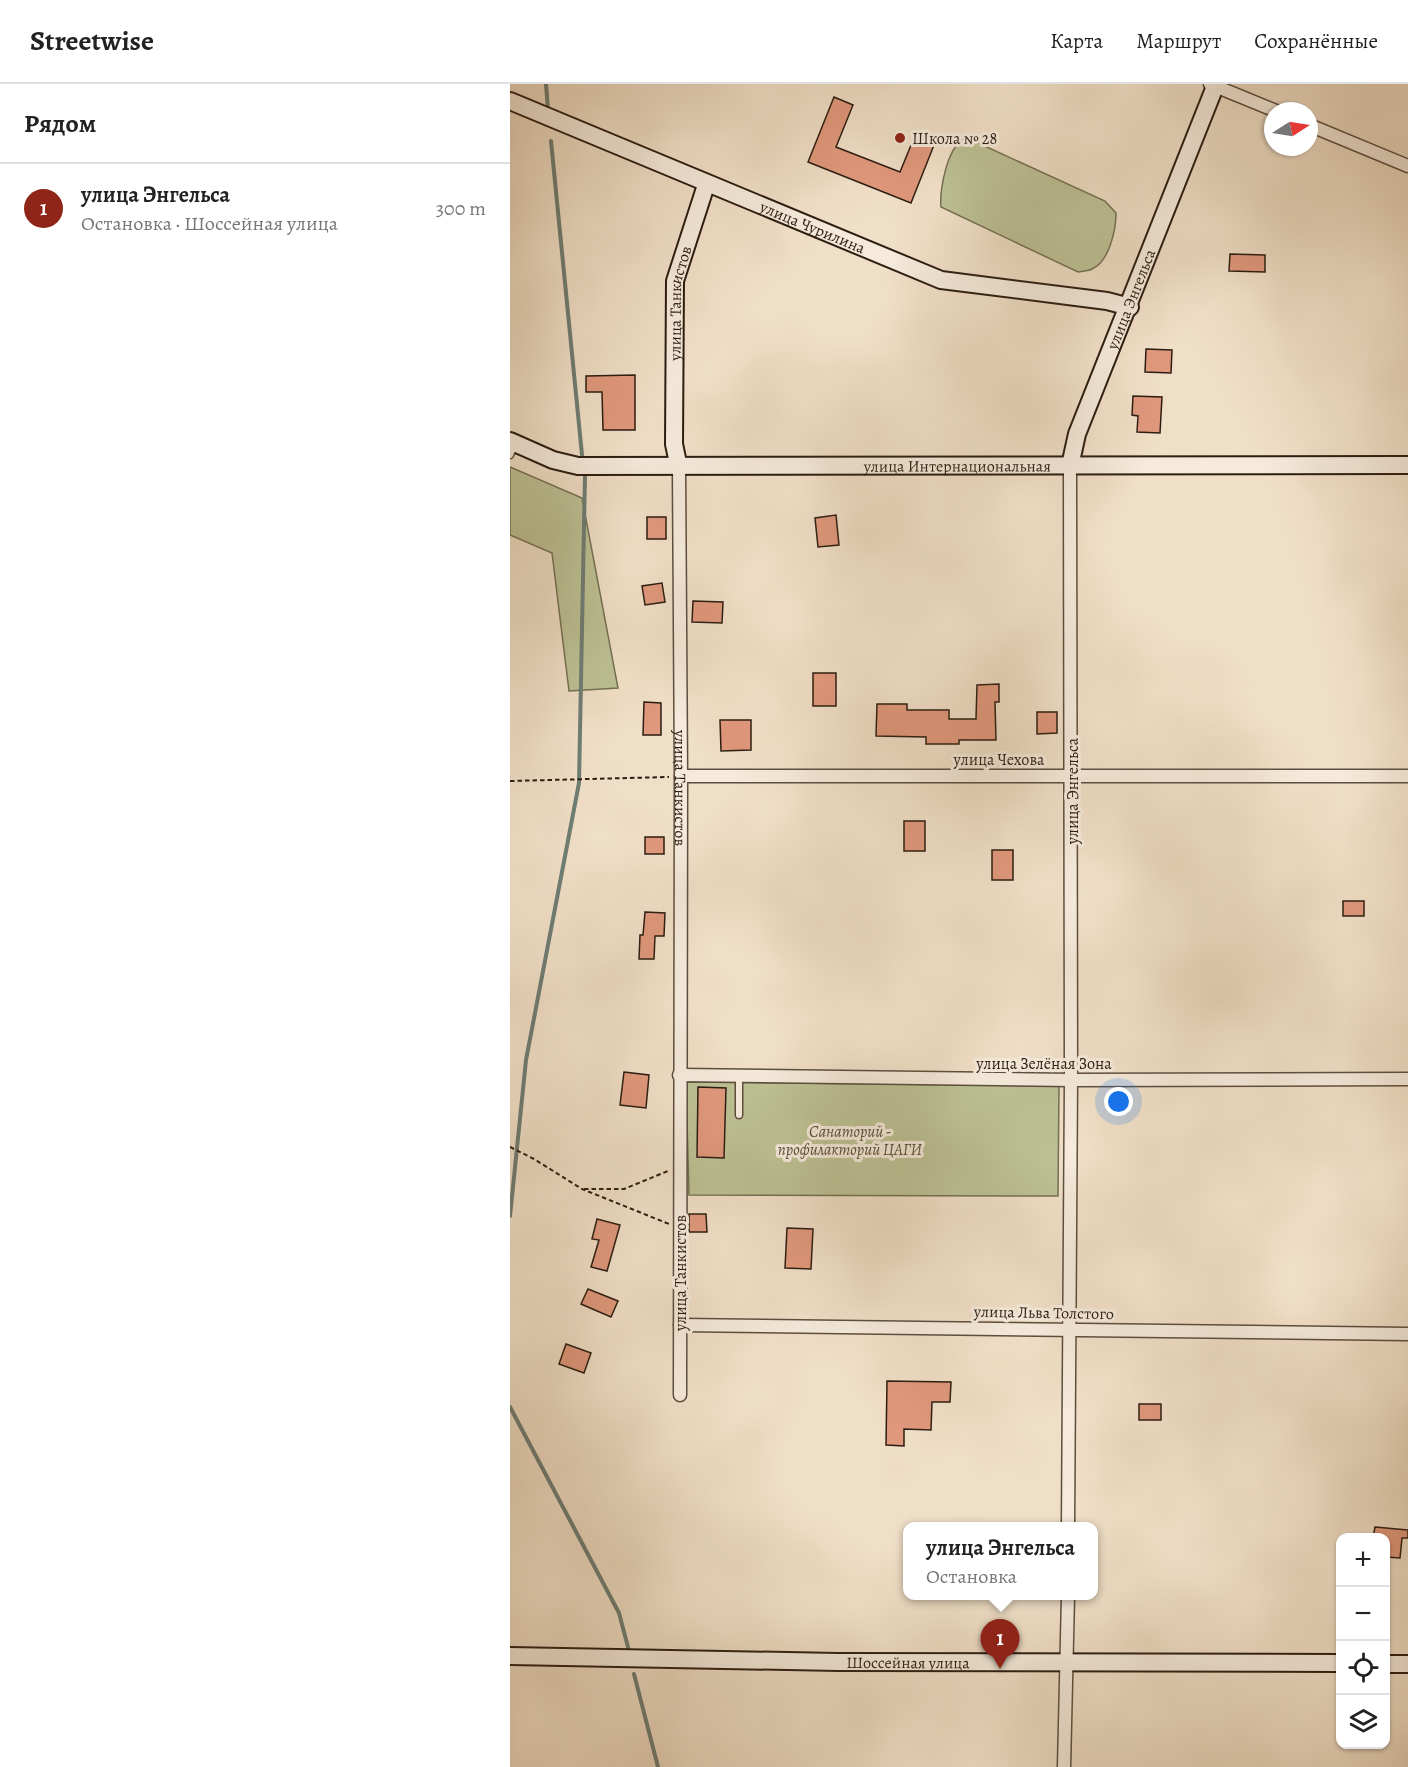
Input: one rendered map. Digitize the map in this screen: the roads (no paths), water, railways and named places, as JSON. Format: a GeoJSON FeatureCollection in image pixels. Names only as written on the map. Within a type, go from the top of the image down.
{"type":"FeatureCollection","features":[{"type":"Feature","properties":{"kind":"main road","name":"улица Энгельса"},"geometry":{"type":"LineString","coordinates":[[1070,466],[1077,434],[1130,308],[1214,85]]}},
{"type":"Feature","properties":{"kind":"main road","name":"улица Чурилина"},"geometry":{"type":"LineString","coordinates":[[510,101],[706,185],[941,280],[1107,301],[1130,308]]}},
{"type":"Feature","properties":{"kind":"main road","name":"улица Танкистов"},"geometry":{"type":"LineString","coordinates":[[679,468],[674,444],[675,281],[706,185]]}},
{"type":"Feature","properties":{"kind":"main road","name":"улица Интернациональная"},"geometry":{"type":"LineString","coordinates":[[512,446],[578,466],[679,468],[1408,465]]}},
{"type":"Feature","properties":{"kind":"main road","name":"Шоссейная улица"},"geometry":{"type":"LineString","coordinates":[[510,1656],[838,1662],[1336,1663]]}},
{"type":"Feature","properties":{"kind":"main road"},"geometry":{"type":"LineString","coordinates":[[1390,1664],[1408,1664]]}},
{"type":"Feature","properties":{"kind":"street"},"geometry":{"type":"LineString","coordinates":[[1214,85],[1264,106]]}},
{"type":"Feature","properties":{"kind":"street"},"geometry":{"type":"LineString","coordinates":[[1318,129],[1408,166]]}},
{"type":"Feature","properties":{"kind":"street","name":"улица Энгельса"},"geometry":{"type":"LineString","coordinates":[[1068,1522],[1072,775],[1070,466]]}},
{"type":"Feature","properties":{"kind":"street","name":"улица Танкистов"},"geometry":{"type":"LineString","coordinates":[[679,468],[680,1395]]}},
{"type":"Feature","properties":{"kind":"street","name":"улица Чехова"},"geometry":{"type":"LineString","coordinates":[[681,776],[1408,776]]}},
{"type":"Feature","properties":{"kind":"street","name":"улица Зелёная Зона"},"geometry":{"type":"LineString","coordinates":[[679,1075],[1071,1080],[1408,1079]]}},
{"type":"Feature","properties":{"kind":"street","name":"улица Льва Толстого"},"geometry":{"type":"LineString","coordinates":[[680,1325],[1408,1334]]}},
{"type":"Feature","properties":{"kind":"street"},"geometry":{"type":"LineString","coordinates":[[1064,1767],[1068,1600]]}},
{"type":"Feature","properties":{"kind":"lane"},"geometry":{"type":"LineString","coordinates":[[739,1076],[739,1115]]}},
{"type":"Feature","properties":{"kind":"waterway"},"geometry":{"type":"LineString","coordinates":[[546,84],[548,110]]}},
{"type":"Feature","properties":{"kind":"waterway"},"geometry":{"type":"LineString","coordinates":[[551,141],[582,455]]}},
{"type":"Feature","properties":{"kind":"waterway"},"geometry":{"type":"LineString","coordinates":[[510,1216],[526,1060],[579,783],[585,475]]}},
{"type":"Feature","properties":{"kind":"waterway"},"geometry":{"type":"LineString","coordinates":[[510,1407],[619,1613],[629,1651]]}},
{"type":"Feature","properties":{"kind":"waterway"},"geometry":{"type":"LineString","coordinates":[[634,1674],[658,1767]]}},
{"type":"Feature","properties":{"kind":"place","name":"Школа № 28"},"geometry":{"type":"Point","coordinates":[900,138]}},
{"type":"Feature","properties":{"kind":"place","name":"улица Энгельса"},"geometry":{"type":"Point","coordinates":[1000,1669]}},
{"type":"Feature","properties":{"kind":"park label","name":"Санаторий - профилакторий ЦАГИ"},"geometry":{"type":"Point","coordinates":[850,1140]}}]}
